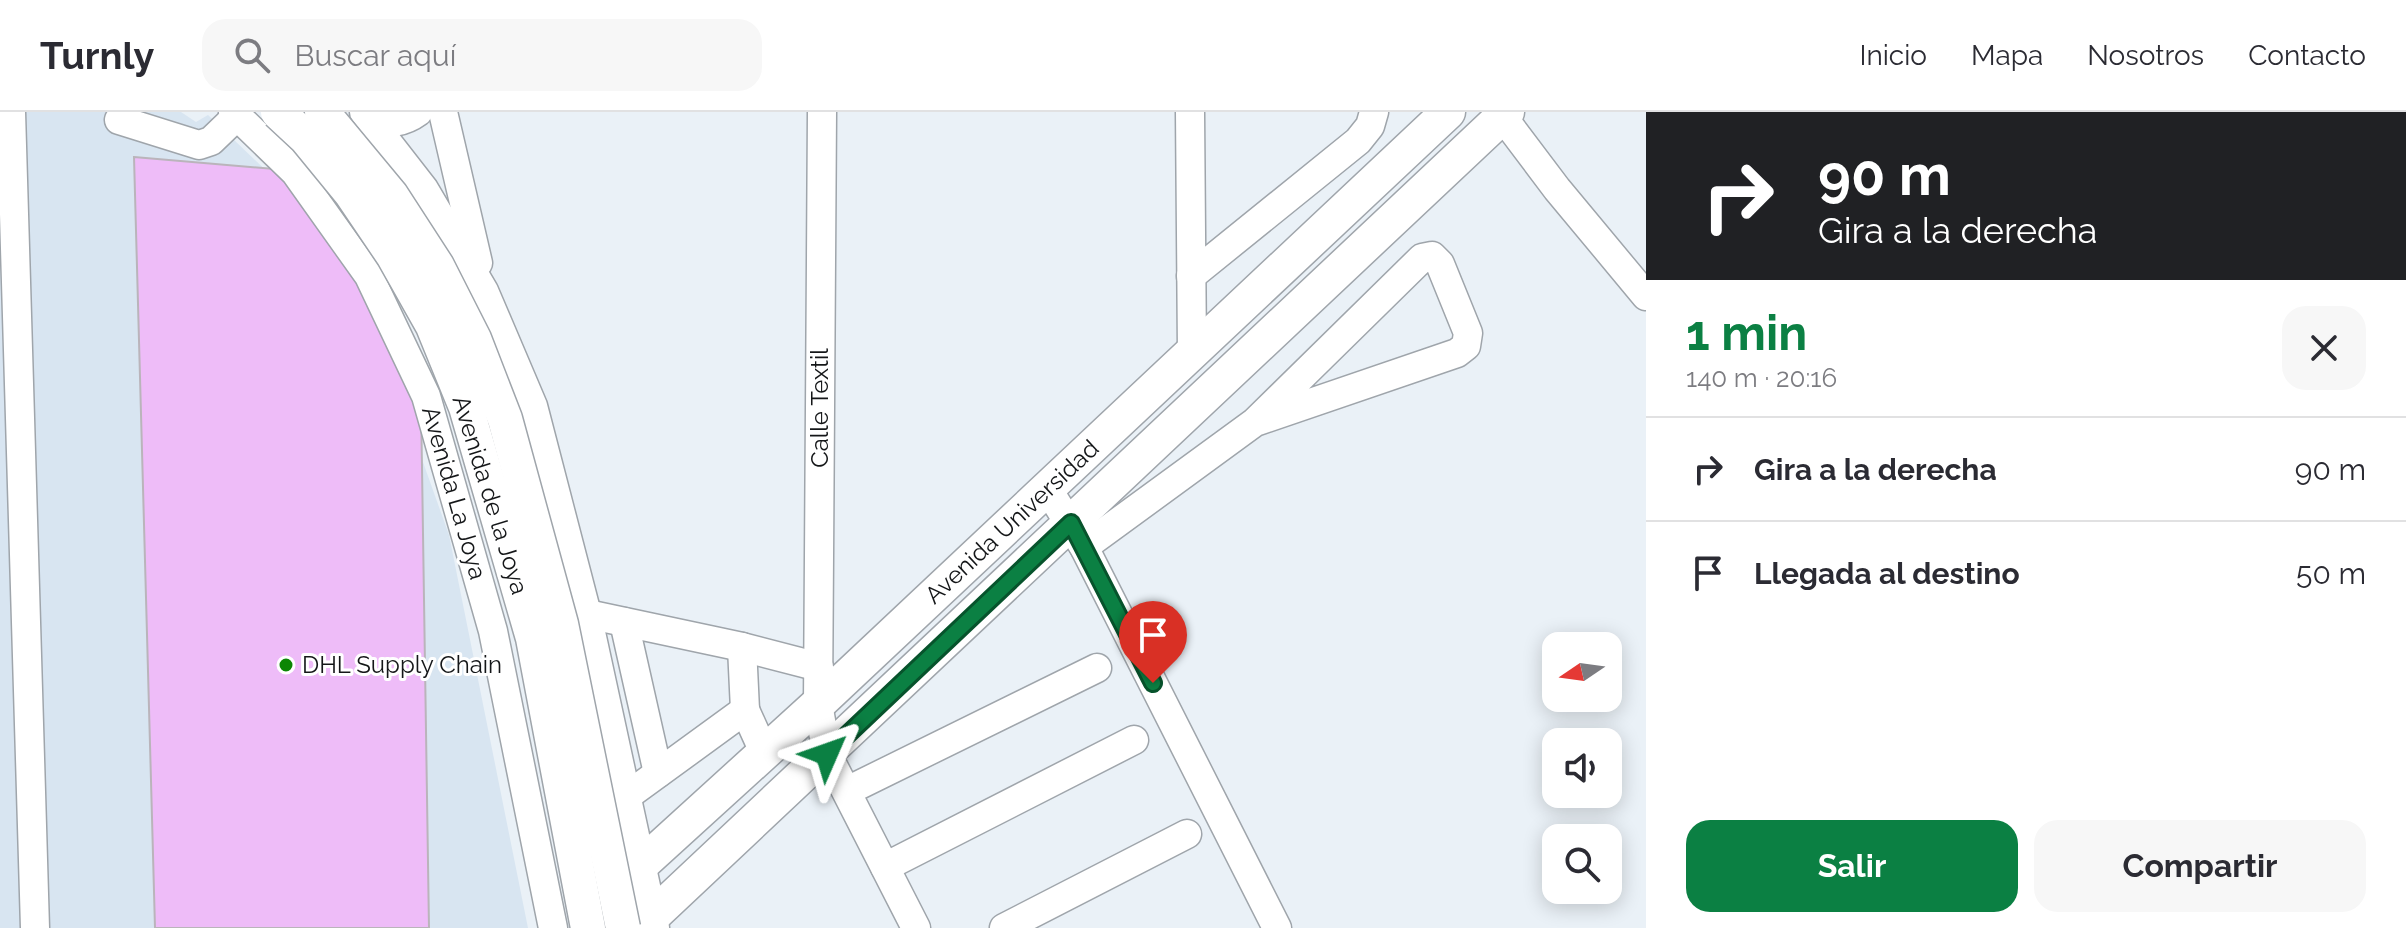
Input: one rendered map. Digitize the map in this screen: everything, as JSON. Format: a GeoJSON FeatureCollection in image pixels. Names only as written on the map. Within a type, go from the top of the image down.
{"type":"FeatureCollection","features":[{"type":"Feature","properties":{"kind":"main road","name":"Avenida de la Joya"},"geometry":{"type":"LineString","coordinates":[[278,112],[306,138],[351,193],[393,255],[433,326],[466,407],[533,638],[588,928]]}},
{"type":"Feature","properties":{"kind":"main road","name":"Avenida de la Joya"},"geometry":{"type":"LineString","coordinates":[[322,112],[391,195],[437,266],[474,339],[505,419],[643,925]]}},
{"type":"Feature","properties":{"kind":"main road","name":"Avenida Universidad"},"geometry":{"type":"LineString","coordinates":[[643,925],[827,754],[1077,535],[1504,113]]}},
{"type":"Feature","properties":{"kind":"main road","name":"Avenida Universidad"},"geometry":{"type":"LineString","coordinates":[[572,928],[818,704],[1438,117]]}},
{"type":"Feature","properties":{"kind":"street"},"geometry":{"type":"LineString","coordinates":[[11,112],[35,928]]}},
{"type":"Feature","properties":{"kind":"street"},"geometry":{"type":"LineString","coordinates":[[368,117],[395,123],[418,112]]}},
{"type":"Feature","properties":{"kind":"street"},"geometry":{"type":"LineString","coordinates":[[443,112],[484,291]]}},
{"type":"Feature","properties":{"kind":"street","name":"Calle Textil"},"geometry":{"type":"LineString","coordinates":[[822,112],[818,704],[827,754],[916,928]]}},
{"type":"Feature","properties":{"kind":"street"},"geometry":{"type":"LineString","coordinates":[[1190,112],[1192,353]]}},
{"type":"Feature","properties":{"kind":"street"},"geometry":{"type":"LineString","coordinates":[[1191,276],[1358,141],[1370,126],[1374,112]]}},
{"type":"Feature","properties":{"kind":"street"},"geometry":{"type":"LineString","coordinates":[[1504,113],[1557,189],[1646,296]]}},
{"type":"Feature","properties":{"kind":"street"},"geometry":{"type":"LineString","coordinates":[[119,120],[199,145],[211,141],[235,114]]}},
{"type":"Feature","properties":{"kind":"street","name":"Avenida La Joya"},"geometry":{"type":"LineString","coordinates":[[235,114],[295,172],[369,276],[426,396],[493,631],[553,928]]}},
{"type":"Feature","properties":{"kind":"street"},"geometry":{"type":"LineString","coordinates":[[368,117],[424,189],[484,291],[533,406],[587,614],[642,863],[643,925]]}},
{"type":"Feature","properties":{"kind":"street"},"geometry":{"type":"LineString","coordinates":[[1436,178],[1438,117]]}},
{"type":"Feature","properties":{"kind":"street"},"geometry":{"type":"LineString","coordinates":[[1077,535],[1255,422],[1422,258],[1432,256],[1440,264],[1468,333],[1466,346],[1457,353],[1255,422]]}},
{"type":"Feature","properties":{"kind":"street"},"geometry":{"type":"LineString","coordinates":[[1047,488],[1077,535],[1277,928]]}},
{"type":"Feature","properties":{"kind":"street"},"geometry":{"type":"LineString","coordinates":[[587,614],[819,667]]}},
{"type":"Feature","properties":{"kind":"street"},"geometry":{"type":"LineString","coordinates":[[624,622],[658,773]]}},
{"type":"Feature","properties":{"kind":"street"},"geometry":{"type":"LineString","coordinates":[[742,647],[745,710],[764,752]]}},
{"type":"Feature","properties":{"kind":"street"},"geometry":{"type":"LineString","coordinates":[[847,791],[1097,668]]}},
{"type":"Feature","properties":{"kind":"street"},"geometry":{"type":"LineString","coordinates":[[607,706],[641,696]]}},
{"type":"Feature","properties":{"kind":"street"},"geometry":{"type":"LineString","coordinates":[[627,796],[745,710]]}},
{"type":"Feature","properties":{"kind":"street"},"geometry":{"type":"LineString","coordinates":[[885,867],[1134,740]]}},
{"type":"Feature","properties":{"kind":"street"},"geometry":{"type":"LineString","coordinates":[[1004,928],[1187,834]]}},
{"type":"Feature","properties":{"kind":"shaded area"},"geometry":{"type":"Polygon","coordinates":[[[0,112],[181,112],[196,122],[208,115],[299,202],[368,308],[449,535],[528,928],[0,928],[0,112]]]}},
{"type":"Feature","properties":{"kind":"building","name":"DHL Supply Chain"},"geometry":{"type":"Polygon","coordinates":[[[134,157],[286,170],[370,284],[421,402],[429,928],[155,928],[134,157]]]}},
{"type":"Feature","properties":{"kind":"place","name":"DHL Supply Chain"},"geometry":{"type":"Point","coordinates":[286,665]}},
{"type":"Feature","properties":{"kind":"route"},"geometry":{"type":"LineString","coordinates":[[827,754],[1071,523],[1153,683]]}}]}
